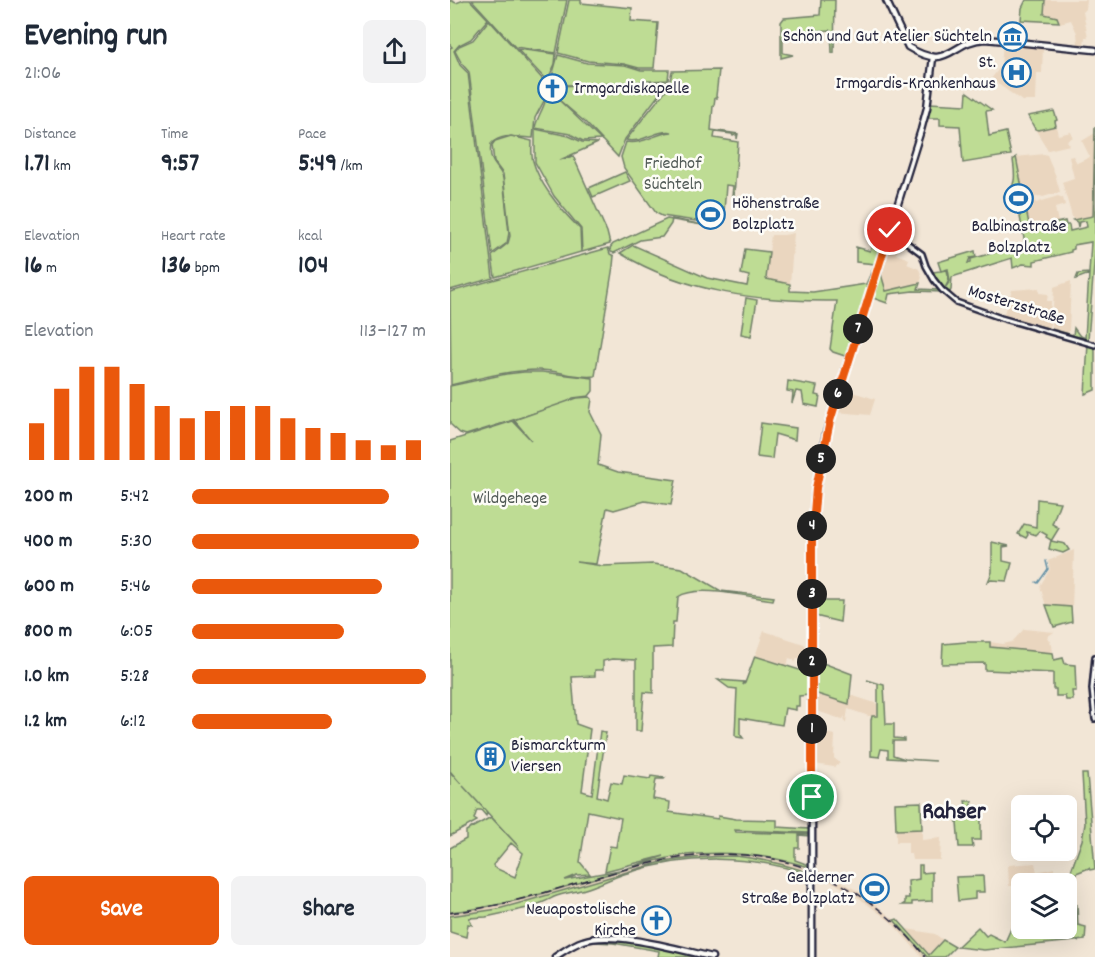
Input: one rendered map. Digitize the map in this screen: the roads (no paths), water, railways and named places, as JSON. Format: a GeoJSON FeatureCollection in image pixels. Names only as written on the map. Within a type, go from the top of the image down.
{"type":"FeatureCollection","features":[{"type":"Feature","properties":{"kind":"main road"},"geometry":{"type":"LineString","coordinates":[[886,0],[908,47],[933,57],[947,56],[968,42],[986,39],[1095,50]]}},
{"type":"Feature","properties":{"kind":"main road"},"geometry":{"type":"LineString","coordinates":[[812,957],[813,518],[821,456],[921,130],[927,108],[933,57]]}},
{"type":"Feature","properties":{"kind":"main road"},"geometry":{"type":"LineString","coordinates":[[555,957],[583,940],[604,937],[712,957]]}},
{"type":"Feature","properties":{"kind":"street","name":"Mosterzstraße"},"geometry":{"type":"LineString","coordinates":[[890,230],[922,254],[926,266],[942,290],[956,302],[1000,318],[1095,345]]}},
{"type":"Feature","properties":{"kind":"street"},"geometry":{"type":"LineString","coordinates":[[1095,657],[1093,682],[1095,719]]}},
{"type":"Feature","properties":{"kind":"waterway"},"geometry":{"type":"LineString","coordinates":[[1036,582],[1038,583],[1048,569],[1046,561]]}},
{"type":"Feature","properties":{"kind":"railway"},"geometry":{"type":"LineString","coordinates":[[450,913],[498,905],[636,867],[682,858],[728,854],[775,859],[823,875],[866,900],[892,920],[925,957]]}},
{"type":"Feature","properties":{"kind":"place","name":"Schön und Gut Atelier Süchteln"},"geometry":{"type":"Point","coordinates":[1013,37]}},
{"type":"Feature","properties":{"kind":"place","name":"St. Irmgardis-Krankenhaus"},"geometry":{"type":"Point","coordinates":[1017,73]}},
{"type":"Feature","properties":{"kind":"place","name":"Irmgardiskapelle"},"geometry":{"type":"Point","coordinates":[553,89]}},
{"type":"Feature","properties":{"kind":"place","name":"Balbinastraße Bolzplatz"},"geometry":{"type":"Point","coordinates":[1019,198]}},
{"type":"Feature","properties":{"kind":"place","name":"Höhenstraße Bolzplatz"},"geometry":{"type":"Point","coordinates":[711,214]}},
{"type":"Feature","properties":{"kind":"place","name":"Bismarckturm Viersen"},"geometry":{"type":"Point","coordinates":[490,756]}},
{"type":"Feature","properties":{"kind":"place","name":"Gelderner Straße Bolzplatz"},"geometry":{"type":"Point","coordinates":[875,888]}},
{"type":"Feature","properties":{"kind":"place","name":"Neuapostolische Kirche"},"geometry":{"type":"Point","coordinates":[657,920]}},
{"type":"Feature","properties":{"kind":"district","name":"Rahser"},"geometry":{"type":"Point","coordinates":[954,813]}},
{"type":"Feature","properties":{"kind":"park label","name":"Friedhof Süchteln"},"geometry":{"type":"Point","coordinates":[673,174]}},
{"type":"Feature","properties":{"kind":"park label","name":"Wildgehege"},"geometry":{"type":"Point","coordinates":[510,499]}}]}
